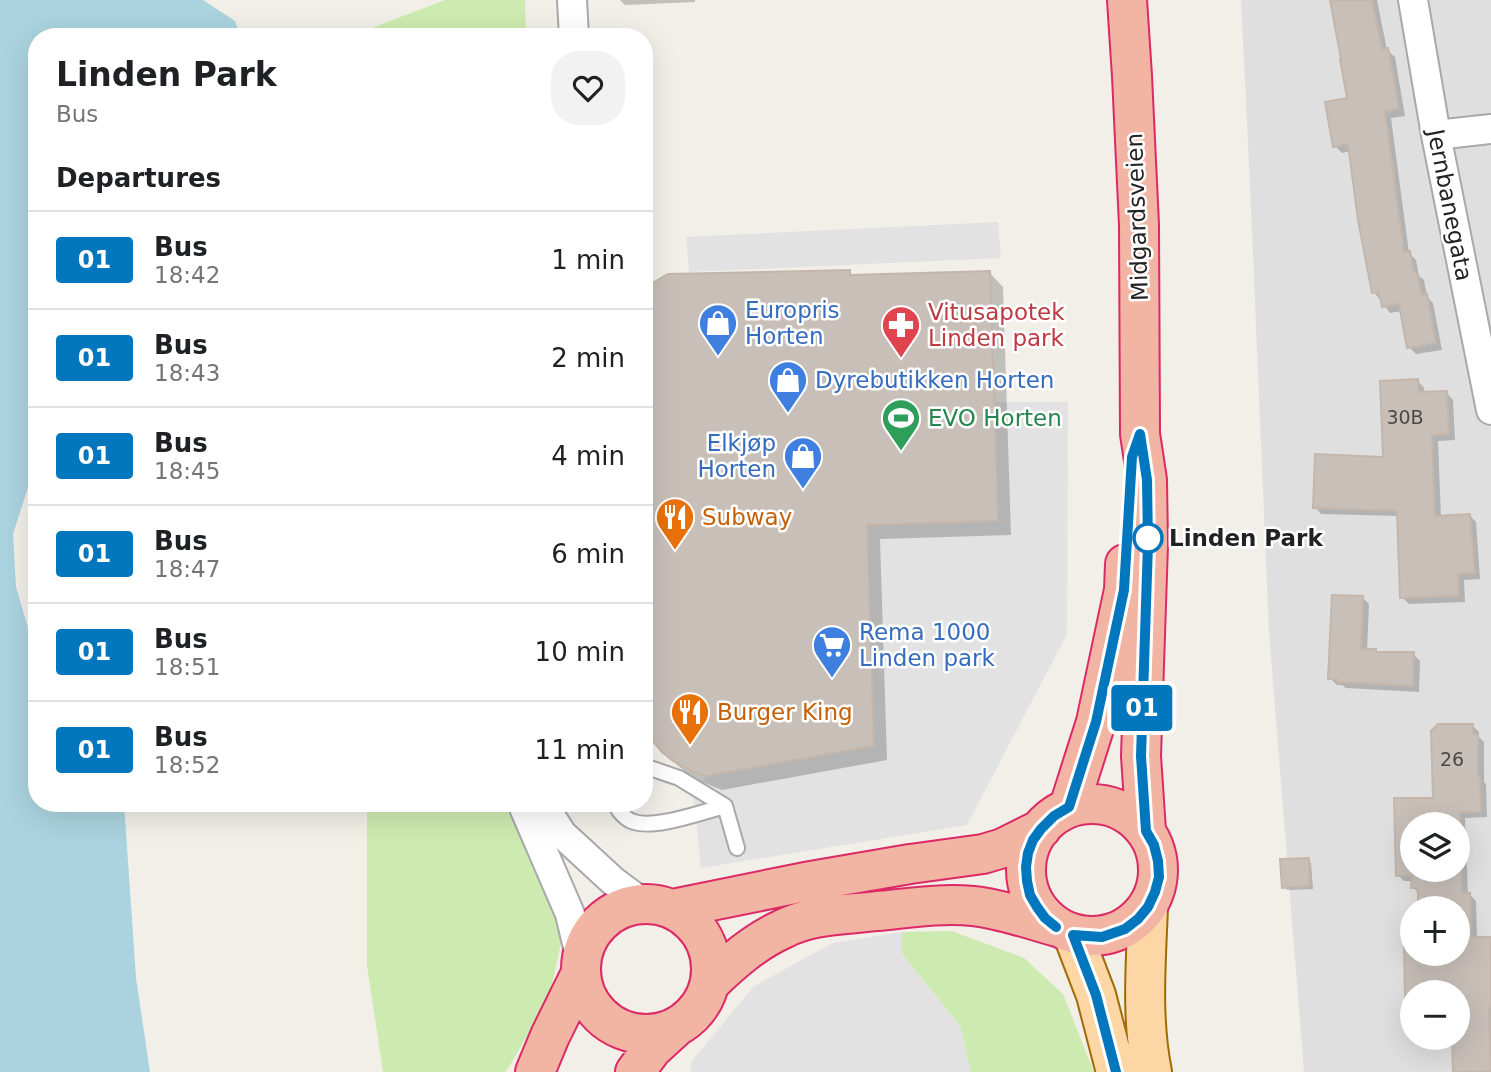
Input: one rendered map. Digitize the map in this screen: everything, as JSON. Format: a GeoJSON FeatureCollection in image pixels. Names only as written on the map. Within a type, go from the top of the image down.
{"type":"FeatureCollection","features":[{"type":"Feature","properties":{"kind":"highway","name":"Midgardsveien"},"geometry":{"type":"LineString","coordinates":[[1127,0],[1139,225],[1140,434],[1147,480],[1148,544],[1141,756],[1146,831]]}},
{"type":"Feature","properties":{"kind":"highway","name":"Midgardsveien"},"geometry":{"type":"LineString","coordinates":[[1055,818],[1096,722],[1124,590],[1132,457],[1140,434]]}},
{"type":"Feature","properties":{"kind":"highway"},"geometry":{"type":"LineString","coordinates":[[535,1072],[581,966],[585,945],[602,921],[631,905],[658,906],[983,854],[1003,848],[1055,818],[1099,802],[1122,811],[1135,820],[1146,831],[1154,845],[1159,877],[1148,907],[1125,929],[1102,937],[1065,931],[975,906],[944,904],[812,917],[783,928],[760,941],[738,956],[710,983]]}},
{"type":"Feature","properties":{"kind":"highway"},"geometry":{"type":"LineString","coordinates":[[1055,818],[1033,840],[1028,853],[1027,881],[1030,895],[1045,918],[1065,931]]}},
{"type":"Feature","properties":{"kind":"highway"},"geometry":{"type":"LineString","coordinates":[[635,1072],[652,1049],[690,1018],[701,1005],[710,983],[711,960],[699,930],[688,919],[658,906]]}},
{"type":"Feature","properties":{"kind":"highway"},"geometry":{"type":"LineString","coordinates":[[581,966],[583,987],[590,1002],[603,1018],[617,1027],[644,1034],[675,1028]]}},
{"type":"Feature","properties":{"kind":"main road"},"geometry":{"type":"LineString","coordinates":[[1148,907],[1145,968],[1147,1048],[1152,1072]]}},
{"type":"Feature","properties":{"kind":"main road"},"geometry":{"type":"LineString","coordinates":[[1065,931],[1096,995],[1116,1072]]}},
{"type":"Feature","properties":{"kind":"street"},"geometry":{"type":"LineString","coordinates":[[572,0],[574,28]]}},
{"type":"Feature","properties":{"kind":"street","name":"Jernbanegata"},"geometry":{"type":"LineString","coordinates":[[1413,0],[1436,135],[1491,410]]}},
{"type":"Feature","properties":{"kind":"street"},"geometry":{"type":"LineString","coordinates":[[1436,135],[1491,129]]}},
{"type":"Feature","properties":{"kind":"street"},"geometry":{"type":"LineString","coordinates":[[526,812],[570,914],[581,966]]}},
{"type":"Feature","properties":{"kind":"street"},"geometry":{"type":"LineString","coordinates":[[548,812],[562,834],[613,881],[658,906]]}},
{"type":"Feature","properties":{"kind":"lane"},"geometry":{"type":"LineString","coordinates":[[653,769],[679,778],[725,806],[737,848]]}},
{"type":"Feature","properties":{"kind":"lane"},"geometry":{"type":"LineString","coordinates":[[620,812],[632,822],[650,823],[674,820],[725,806]]}},
{"type":"Feature","properties":{"kind":"shaded area"},"geometry":{"type":"Polygon","coordinates":[[[1241,0],[1491,0],[1491,1072],[1304,1072],[1269,632],[1241,0]]]}},
{"type":"Feature","properties":{"kind":"shaded area"},"geometry":{"type":"Polygon","coordinates":[[[998,222],[1001,258],[689,272],[686,237],[998,222]]]}},
{"type":"Feature","properties":{"kind":"shaded area"},"geometry":{"type":"Polygon","coordinates":[[[994,402],[1068,402],[1067,634],[967,825],[701,868],[694,799],[706,776],[874,746],[867,525],[997,521],[994,402]]]}},
{"type":"Feature","properties":{"kind":"shaded area"},"geometry":{"type":"Polygon","coordinates":[[[902,932],[902,954],[960,1026],[971,1072],[690,1072],[692,1061],[754,986],[833,943],[902,932]]]}},
{"type":"Feature","properties":{"kind":"green space"},"geometry":{"type":"Polygon","coordinates":[[[445,0],[525,0],[526,28],[372,28],[445,0]]]}},
{"type":"Feature","properties":{"kind":"green space"},"geometry":{"type":"Polygon","coordinates":[[[367,812],[507,812],[536,852],[564,929],[549,999],[506,1072],[383,1072],[367,966],[367,812]]]}},
{"type":"Feature","properties":{"kind":"green space"},"geometry":{"type":"Polygon","coordinates":[[[952,931],[1024,958],[1063,994],[1094,1072],[971,1072],[960,1026],[902,954],[902,932],[952,931]]]}},
{"type":"Feature","properties":{"kind":"water"},"geometry":{"type":"Polygon","coordinates":[[[0,0],[203,0],[235,21],[238,28],[28,28],[28,488],[13,534],[16,587],[28,628],[28,812],[125,812],[136,978],[150,1072],[0,1072],[0,0]]]}},
{"type":"Feature","properties":{"kind":"building"},"geometry":{"type":"Polygon","coordinates":[[[1330,0],[1372,0],[1382,49],[1388,48],[1399,109],[1385,111],[1404,252],[1410,251],[1422,295],[1427,294],[1436,343],[1407,348],[1399,304],[1382,307],[1379,292],[1372,293],[1358,220],[1348,144],[1333,147],[1325,102],[1347,98],[1330,0]]]}},
{"type":"Feature","properties":{"kind":"building"},"geometry":{"type":"Polygon","coordinates":[[[850,270],[850,275],[990,271],[998,521],[867,525],[874,746],[706,776],[673,761],[653,741],[653,283],[668,274],[850,270]]]}},
{"type":"Feature","properties":{"kind":"building"},"geometry":{"type":"Polygon","coordinates":[[[1418,379],[1419,392],[1447,391],[1449,434],[1432,435],[1435,516],[1470,514],[1475,573],[1458,574],[1459,596],[1400,598],[1397,511],[1313,508],[1315,454],[1383,457],[1380,381],[1418,379]]]}},
{"type":"Feature","properties":{"kind":"building"},"geometry":{"type":"Polygon","coordinates":[[[1332,595],[1363,596],[1361,649],[1376,649],[1376,652],[1414,652],[1413,686],[1337,682],[1337,679],[1328,679],[1332,595]]]}},
{"type":"Feature","properties":{"kind":"building"},"geometry":{"type":"Polygon","coordinates":[[[1438,724],[1473,724],[1473,734],[1478,734],[1481,812],[1400,812],[1400,876],[1396,876],[1394,798],[1433,798],[1431,731],[1438,724]]]}},
{"type":"Feature","properties":{"kind":"building"},"geometry":{"type":"Polygon","coordinates":[[[1309,858],[1310,886],[1282,888],[1280,859],[1309,858]]]}},
{"type":"Feature","properties":{"kind":"building"},"geometry":{"type":"Polygon","coordinates":[[[1411,882],[1462,882],[1462,893],[1470,893],[1472,937],[1491,937],[1491,1072],[1453,1072],[1452,1050],[1470,1050],[1470,980],[1405,980],[1404,966],[1470,966],[1470,896],[1418,896],[1416,888],[1411,888],[1411,882]]]}},
{"type":"Feature","properties":{"kind":"bus line","name":"01"},"geometry":{"type":"LineString","coordinates":[[1056,927],[1045,918],[1030,895],[1026,867],[1028,853],[1041,829],[1054,816],[1069,807],[1096,722],[1124,590],[1132,457],[1140,434],[1147,480],[1148,544],[1141,756],[1146,831],[1154,845],[1159,877],[1148,907],[1125,929],[1102,937],[1073,935],[1096,995],[1116,1072]]}},
{"type":"Feature","properties":{"kind":"place","name":"Europris Horten"},"geometry":{"type":"Point","coordinates":[718,357]}},
{"type":"Feature","properties":{"kind":"place","name":"Vitusapotek Linden park"},"geometry":{"type":"Point","coordinates":[901,359]}},
{"type":"Feature","properties":{"kind":"place","name":"Dyrebutikken Horten"},"geometry":{"type":"Point","coordinates":[788,414]}},
{"type":"Feature","properties":{"kind":"place","name":"EVO Horten"},"geometry":{"type":"Point","coordinates":[901,452]}},
{"type":"Feature","properties":{"kind":"place","name":"Elkjøp Horten"},"geometry":{"type":"Point","coordinates":[803,490]}},
{"type":"Feature","properties":{"kind":"place","name":"Linden Park"},"geometry":{"type":"Point","coordinates":[1148,538]}},
{"type":"Feature","properties":{"kind":"place","name":"Subway"},"geometry":{"type":"Point","coordinates":[675,551]}},
{"type":"Feature","properties":{"kind":"place","name":"Rema 1000 Linden park"},"geometry":{"type":"Point","coordinates":[832,679]}},
{"type":"Feature","properties":{"kind":"place","name":"Burger King"},"geometry":{"type":"Point","coordinates":[690,746]}}]}
